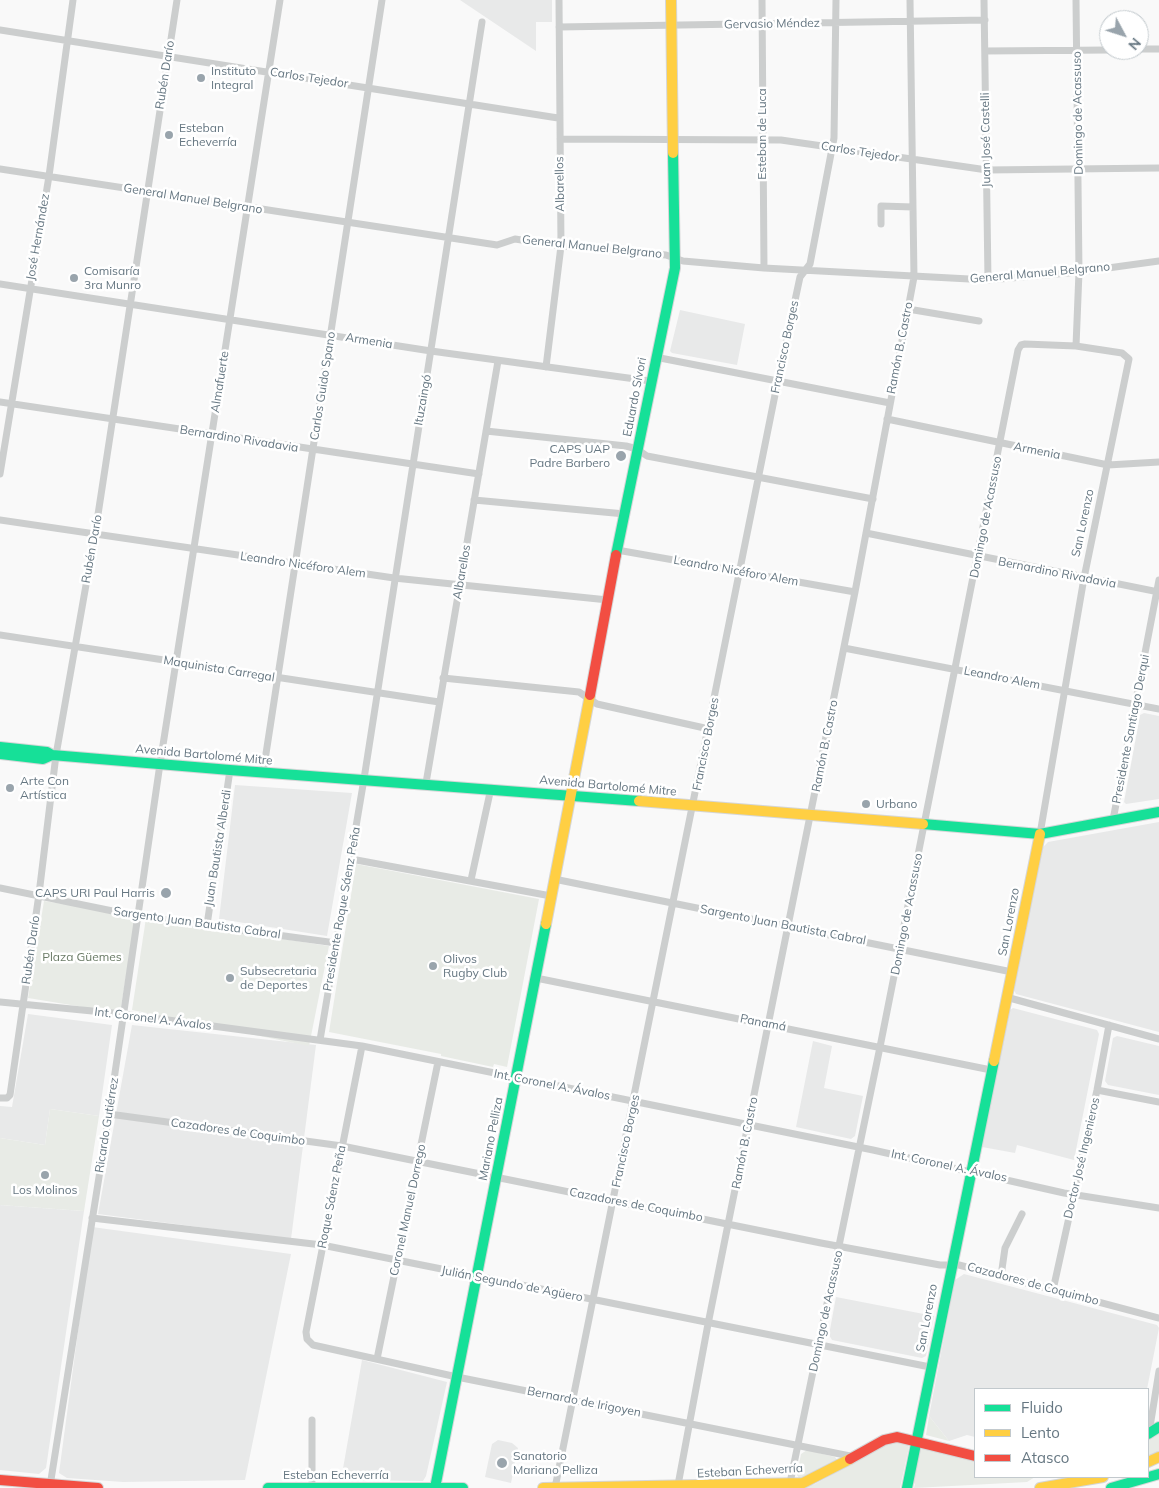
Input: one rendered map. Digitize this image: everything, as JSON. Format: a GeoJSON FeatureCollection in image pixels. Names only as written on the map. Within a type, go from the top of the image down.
{"type":"FeatureCollection","features":[{"type":"Feature","properties":{"kind":"main road","name":"Eduardo Sívori"},"geometry":{"type":"LineString","coordinates":[[569,795],[676,258],[671,0]]}},
{"type":"Feature","properties":{"kind":"main road","name":"Avenida Bartolomé Mitre"},"geometry":{"type":"LineString","coordinates":[[0,747],[47,752],[54,755],[263,773],[491,788],[1040,834],[1159,812]]}},
{"type":"Feature","properties":{"kind":"main road","name":"Avenida Bartolomé Mitre"},"geometry":{"type":"LineString","coordinates":[[0,754],[43,759],[54,755]]}},
{"type":"Feature","properties":{"kind":"main road","name":"Mariano Pelliza"},"geometry":{"type":"LineString","coordinates":[[435,1488],[536,978],[569,795]]}},
{"type":"Feature","properties":{"kind":"main road","name":"San Lorenzo"},"geometry":{"type":"LineString","coordinates":[[907,1486],[950,1266],[1040,834]]}},
{"type":"Feature","properties":{"kind":"main road","name":"Esteban Echeverría"},"geometry":{"type":"LineString","coordinates":[[543,1488],[697,1487],[790,1483],[810,1480],[891,1437],[915,1440],[974,1456]]}},
{"type":"Feature","properties":{"kind":"main road"},"geometry":{"type":"LineString","coordinates":[[1040,1488],[1097,1478]]}},
{"type":"Feature","properties":{"kind":"main road"},"geometry":{"type":"LineString","coordinates":[[1111,1488],[1145,1478]]}},
{"type":"Feature","properties":{"kind":"main road"},"geometry":{"type":"LineString","coordinates":[[0,1480],[50,1486],[98,1488]]}},
{"type":"Feature","properties":{"kind":"main road","name":"Esteban Echeverría"},"geometry":{"type":"LineString","coordinates":[[268,1488],[463,1488]]}},
{"type":"Feature","properties":{"kind":"street","name":"José Hernández"},"geometry":{"type":"LineString","coordinates":[[0,474],[48,176],[73,0]]}},
{"type":"Feature","properties":{"kind":"street","name":"Rubén Darío"},"geometry":{"type":"LineString","coordinates":[[3,1098],[10,1095],[39,894],[54,755],[95,534],[177,0]]}},
{"type":"Feature","properties":{"kind":"street","name":"Almafuerte"},"geometry":{"type":"LineString","coordinates":[[160,764],[280,0]]}},
{"type":"Feature","properties":{"kind":"street","name":"Carlos Guido Spano"},"geometry":{"type":"LineString","coordinates":[[263,773],[382,0]]}},
{"type":"Feature","properties":{"kind":"street","name":"Albarellos"},"geometry":{"type":"LineString","coordinates":[[546,367],[561,246],[558,0]]}},
{"type":"Feature","properties":{"kind":"street","name":"Esteban de Luca"},"geometry":{"type":"LineString","coordinates":[[762,0],[764,268]]}},
{"type":"Feature","properties":{"kind":"street","name":"Francisco Borges"},"geometry":{"type":"LineString","coordinates":[[555,1488],[694,806],[778,380],[800,277],[810,264],[834,138],[836,0]]}},
{"type":"Feature","properties":{"kind":"street","name":"Ramón B. Castro"},"geometry":{"type":"LineString","coordinates":[[678,1486],[708,1324],[768,1024],[812,816],[914,277],[914,160],[910,0]]}},
{"type":"Feature","properties":{"kind":"street","name":"Juan José Castelli"},"geometry":{"type":"LineString","coordinates":[[984,0],[988,280]]}},
{"type":"Feature","properties":{"kind":"street","name":"Domingo de Acassuso"},"geometry":{"type":"LineString","coordinates":[[790,1483],[840,1246],[956,670],[1018,350],[1021,345],[1026,344],[1076,346],[1079,272],[1076,0]]}},
{"type":"Feature","properties":{"kind":"street","name":"Gervasio Méndez"},"geometry":{"type":"LineString","coordinates":[[559,27],[912,23],[985,20]]}},
{"type":"Feature","properties":{"kind":"street","name":"Ituzaingó"},"geometry":{"type":"LineString","coordinates":[[364,779],[482,22]]}},
{"type":"Feature","properties":{"kind":"street","name":"Carlos Tejedor"},"geometry":{"type":"LineString","coordinates":[[0,30],[558,118]]}},
{"type":"Feature","properties":{"kind":"street"},"geometry":{"type":"LineString","coordinates":[[985,51],[1099,50]]}},
{"type":"Feature","properties":{"kind":"street","name":"Carlos Tejedor"},"geometry":{"type":"LineString","coordinates":[[560,139],[762,140],[832,147],[987,170],[1159,168]]}},
{"type":"Feature","properties":{"kind":"street","name":"General Manuel Belgrano"},"geometry":{"type":"LineString","coordinates":[[0,169],[497,245],[515,239],[561,246],[666,254],[683,261],[764,268],[988,280],[1079,272],[1159,261]]}},
{"type":"Feature","properties":{"kind":"street"},"geometry":{"type":"LineString","coordinates":[[881,224],[881,206],[913,207]]}},
{"type":"Feature","properties":{"kind":"street","name":"Armenia"},"geometry":{"type":"LineString","coordinates":[[0,284],[498,361],[650,381]]}},
{"type":"Feature","properties":{"kind":"street"},"geometry":{"type":"LineString","coordinates":[[908,309],[978,321]]}},
{"type":"Feature","properties":{"kind":"street","name":"San Lorenzo"},"geometry":{"type":"LineString","coordinates":[[1040,834],[1084,578],[1128,359],[1122,353],[1076,346]]}},
{"type":"Feature","properties":{"kind":"street"},"geometry":{"type":"LineString","coordinates":[[655,357],[890,403]]}},
{"type":"Feature","properties":{"kind":"street","name":"Albarellos"},"geometry":{"type":"LineString","coordinates":[[426,783],[498,361]]}},
{"type":"Feature","properties":{"kind":"street","name":"Bernardino Rivadavia"},"geometry":{"type":"LineString","coordinates":[[0,402],[479,474]]}},
{"type":"Feature","properties":{"kind":"street","name":"Armenia"},"geometry":{"type":"LineString","coordinates":[[887,419],[1108,465],[1159,462]]}},
{"type":"Feature","properties":{"kind":"street"},"geometry":{"type":"LineString","coordinates":[[486,431],[626,446],[637,449],[647,456],[873,499]]}},
{"type":"Feature","properties":{"kind":"street"},"geometry":{"type":"LineString","coordinates":[[474,500],[624,514]]}},
{"type":"Feature","properties":{"kind":"street","name":"Leandro Nicéforo Alem"},"geometry":{"type":"LineString","coordinates":[[0,520],[394,578],[608,600]]}},
{"type":"Feature","properties":{"kind":"street","name":"Bernardino Rivadavia"},"geometry":{"type":"LineString","coordinates":[[866,533],[978,558],[1158,592]]}},
{"type":"Feature","properties":{"kind":"street","name":"Leandro Nicéforo Alem"},"geometry":{"type":"LineString","coordinates":[[617,550],[855,592]]}},
{"type":"Feature","properties":{"kind":"street","name":"Presidente Santiago Derqui"},"geometry":{"type":"LineString","coordinates":[[1113,820],[1159,580]]}},
{"type":"Feature","properties":{"kind":"street","name":"Maquinista Carregal"},"geometry":{"type":"LineString","coordinates":[[0,635],[277,679],[439,702]]}},
{"type":"Feature","properties":{"kind":"street","name":"Leandro Alem"},"geometry":{"type":"LineString","coordinates":[[844,648],[1159,709]]}},
{"type":"Feature","properties":{"kind":"street"},"geometry":{"type":"LineString","coordinates":[[443,678],[579,692],[597,704],[709,730]]}},
{"type":"Feature","properties":{"kind":"street","name":"Ricardo Gutiérrez"},"geometry":{"type":"LineString","coordinates":[[50,1486],[109,1114],[122,1014],[160,764]]}},
{"type":"Feature","properties":{"kind":"street","name":"Juan Bautista Alberdi"},"geometry":{"type":"LineString","coordinates":[[206,925],[230,770]]}},
{"type":"Feature","properties":{"kind":"street","name":"Presidente Roque Sáenz Peña"},"geometry":{"type":"LineString","coordinates":[[320,1040],[364,779]]}},
{"type":"Feature","properties":{"kind":"street"},"geometry":{"type":"LineString","coordinates":[[470,880],[491,788]]}},
{"type":"Feature","properties":{"kind":"street"},"geometry":{"type":"LineString","coordinates":[[351,859],[551,896]]}},
{"type":"Feature","properties":{"kind":"street","name":"Sargento Juan Bautista Cabral"},"geometry":{"type":"LineString","coordinates":[[554,879],[1012,972]]}},
{"type":"Feature","properties":{"kind":"street","name":"Sargento Juan Bautista Cabral"},"geometry":{"type":"LineString","coordinates":[[0,888],[39,894],[137,916],[336,943]]}},
{"type":"Feature","properties":{"kind":"street","name":"Panamá"},"geometry":{"type":"LineString","coordinates":[[536,978],[991,1070]]}},
{"type":"Feature","properties":{"kind":"street"},"geometry":{"type":"LineString","coordinates":[[1006,998],[1159,1039]]}},
{"type":"Feature","properties":{"kind":"street","name":"Int. Coronel A. Ávalos"},"geometry":{"type":"LineString","coordinates":[[0,1002],[122,1014],[362,1046],[971,1170],[1074,1193],[1159,1208]]}},
{"type":"Feature","properties":{"kind":"street","name":"Doctor José Ingenieros"},"geometry":{"type":"LineString","coordinates":[[1053,1290],[1098,1090],[1109,1025]]}},
{"type":"Feature","properties":{"kind":"street","name":"Roque Sáenz Peña"},"geometry":{"type":"LineString","coordinates":[[314,1345],[307,1339],[306,1332],[362,1046]]}},
{"type":"Feature","properties":{"kind":"street","name":"Coronel Manuel Dorrego"},"geometry":{"type":"LineString","coordinates":[[377,1359],[438,1062]]}},
{"type":"Feature","properties":{"kind":"street"},"geometry":{"type":"LineString","coordinates":[[1098,1090],[1159,1102]]}},
{"type":"Feature","properties":{"kind":"street","name":"Cazadores de Coquimbo"},"geometry":{"type":"LineString","coordinates":[[109,1114],[342,1146],[840,1246],[950,1266],[959,1265],[1159,1318]]}},
{"type":"Feature","properties":{"kind":"street"},"geometry":{"type":"LineString","coordinates":[[1001,1276],[1004,1248],[1022,1214]]}},
{"type":"Feature","properties":{"kind":"street","name":"Julián Segundo de Agüero"},"geometry":{"type":"LineString","coordinates":[[92,1218],[322,1245],[708,1324],[930,1367]]}},
{"type":"Feature","properties":{"kind":"street","name":"Bernardo de Irigoyen"},"geometry":{"type":"LineString","coordinates":[[314,1345],[457,1377],[855,1456]]}},
{"type":"Feature","properties":{"kind":"street"},"geometry":{"type":"LineString","coordinates":[[1149,1428],[1159,1371]]}},
{"type":"Feature","properties":{"kind":"street"},"geometry":{"type":"LineString","coordinates":[[312,1420],[312,1487]]}},
{"type":"Feature","properties":{"kind":"shaded area"},"geometry":{"type":"Polygon","coordinates":[[[460,0],[552,0],[552,22],[536,22],[536,51],[460,0]]]}},
{"type":"Feature","properties":{"kind":"shaded area"},"geometry":{"type":"Polygon","coordinates":[[[680,310],[745,324],[737,365],[672,353],[670,351],[680,310]]]}},
{"type":"Feature","properties":{"kind":"shaded area"},"geometry":{"type":"Polygon","coordinates":[[[1144,713],[1159,716],[1159,799],[1126,804],[1124,802],[1140,715],[1144,713]]]}},
{"type":"Feature","properties":{"kind":"shaded area"},"geometry":{"type":"Polygon","coordinates":[[[235,785],[352,793],[327,936],[219,919],[235,785]]]}},
{"type":"Feature","properties":{"kind":"shaded area"},"geometry":{"type":"Polygon","coordinates":[[[1159,822],[1159,1032],[1016,994],[1014,990],[1043,847],[1048,842],[1159,822]]]}},
{"type":"Feature","properties":{"kind":"shaded area"},"geometry":{"type":"Polygon","coordinates":[[[1013,1008],[1097,1030],[1099,1034],[1074,1160],[1017,1145],[1015,1153],[982,1147],[1010,1010],[1013,1008]]]}},
{"type":"Feature","properties":{"kind":"shaded area"},"geometry":{"type":"Polygon","coordinates":[[[28,1014],[112,1025],[99,1116],[50,1109],[45,1145],[0,1138],[0,1106],[12,1107],[28,1014]]]}},
{"type":"Feature","properties":{"kind":"shaded area"},"geometry":{"type":"Polygon","coordinates":[[[132,1025],[316,1045],[291,1239],[98,1214],[132,1025]]]}},
{"type":"Feature","properties":{"kind":"shaded area"},"geometry":{"type":"Polygon","coordinates":[[[1117,1036],[1159,1046],[1159,1095],[1108,1085],[1105,1081],[1113,1038],[1117,1036]]]}},
{"type":"Feature","properties":{"kind":"shaded area"},"geometry":{"type":"Polygon","coordinates":[[[813,1041],[832,1046],[824,1088],[863,1096],[855,1136],[851,1139],[796,1127],[813,1041]]]}},
{"type":"Feature","properties":{"kind":"shaded area"},"geometry":{"type":"Polygon","coordinates":[[[0,1205],[84,1211],[46,1468],[39,1474],[0,1470],[0,1205]]]}},
{"type":"Feature","properties":{"kind":"shaded area"},"geometry":{"type":"Polygon","coordinates":[[[92,1227],[291,1254],[245,1480],[123,1482],[67,1478],[59,1473],[92,1227]]]}},
{"type":"Feature","properties":{"kind":"shaded area"},"geometry":{"type":"Polygon","coordinates":[[[964,1274],[1157,1325],[1159,1328],[1147,1388],[974,1388],[974,1437],[967,1435],[949,1441],[929,1416],[955,1280],[964,1274]]]}},
{"type":"Feature","properties":{"kind":"shaded area"},"geometry":{"type":"Polygon","coordinates":[[[836,1297],[934,1316],[926,1356],[922,1358],[832,1340],[829,1335],[836,1297]]]}},
{"type":"Feature","properties":{"kind":"shaded area"},"geometry":{"type":"Polygon","coordinates":[[[362,1360],[447,1382],[426,1476],[423,1481],[341,1480],[362,1360]]]}},
{"type":"Feature","properties":{"kind":"shaded area","name":"Sanatorio Mariano Pelliza"},"geometry":{"type":"Polygon","coordinates":[[[498,1440],[512,1443],[518,1448],[511,1483],[485,1477],[492,1444],[498,1440]]]}},
{"type":"Feature","properties":{"kind":"green space","name":"Olivos Rugby Club"},"geometry":{"type":"Polygon","coordinates":[[[356,864],[539,899],[507,1067],[494,1064],[493,1067],[441,1056],[441,1054],[329,1032],[356,864]]]}},
{"type":"Feature","properties":{"kind":"green space","name":"Plaza Güemes"},"geometry":{"type":"Polygon","coordinates":[[[44,901],[136,915],[120,1013],[28,998],[44,901]]]}},
{"type":"Feature","properties":{"kind":"green space","name":"Subsecretaria de Deportes"},"geometry":{"type":"Polygon","coordinates":[[[146,918],[329,946],[309,1046],[132,1010],[146,918]]]}},
{"type":"Feature","properties":{"kind":"green space","name":"Los Molinos"},"geometry":{"type":"Polygon","coordinates":[[[50,1109],[99,1116],[84,1211],[0,1205],[0,1138],[45,1145],[50,1109]]]}},
{"type":"Feature","properties":{"kind":"green space"},"geometry":{"type":"Polygon","coordinates":[[[929,1416],[949,1441],[926,1435],[929,1416]]]}},
{"type":"Feature","properties":{"kind":"green space"},"geometry":{"type":"Polygon","coordinates":[[[1159,1432],[1159,1452],[1149,1456],[1149,1437],[1159,1432]]]}},
{"type":"Feature","properties":{"kind":"green space"},"geometry":{"type":"Polygon","coordinates":[[[906,1442],[909,1447],[900,1488],[767,1488],[804,1487],[815,1484],[887,1444],[906,1442]]]}},
{"type":"Feature","properties":{"kind":"green space"},"geometry":{"type":"Polygon","coordinates":[[[926,1446],[974,1459],[974,1478],[1033,1478],[1027,1482],[914,1488],[915,1484],[912,1482],[919,1450],[926,1446]]]}},
{"type":"Feature","properties":{"kind":"green space"},"geometry":{"type":"Polygon","coordinates":[[[807,1450],[835,1457],[838,1461],[804,1478],[799,1478],[797,1475],[801,1454],[807,1450]]]}},
{"type":"Feature","properties":{"kind":"traffic: fast"},"geometry":{"type":"LineString","coordinates":[[616,555],[675,268],[673,153]]}},
{"type":"Feature","properties":{"kind":"traffic: fast"},"geometry":{"type":"LineString","coordinates":[[0,747],[47,752],[52,755],[639,801]]}},
{"type":"Feature","properties":{"kind":"traffic: fast"},"geometry":{"type":"LineString","coordinates":[[0,754],[43,759],[52,755]]}},
{"type":"Feature","properties":{"kind":"traffic: fast"},"geometry":{"type":"LineString","coordinates":[[923,824],[1040,834],[1159,812]]}},
{"type":"Feature","properties":{"kind":"traffic: fast"},"geometry":{"type":"LineString","coordinates":[[435,1488],[546,924]]}},
{"type":"Feature","properties":{"kind":"traffic: fast"},"geometry":{"type":"LineString","coordinates":[[907,1488],[994,1061]]}},
{"type":"Feature","properties":{"kind":"traffic: fast"},"geometry":{"type":"LineString","coordinates":[[1149,1433],[1159,1427]]}},
{"type":"Feature","properties":{"kind":"traffic: fast"},"geometry":{"type":"LineString","coordinates":[[1149,1477],[1159,1474]]}},
{"type":"Feature","properties":{"kind":"traffic: fast"},"geometry":{"type":"LineString","coordinates":[[1111,1488],[1145,1478]]}},
{"type":"Feature","properties":{"kind":"traffic: fast"},"geometry":{"type":"LineString","coordinates":[[692,1486],[701,1488]]}},
{"type":"Feature","properties":{"kind":"traffic: fast"},"geometry":{"type":"LineString","coordinates":[[268,1488],[463,1488]]}},
{"type":"Feature","properties":{"kind":"traffic: slow"},"geometry":{"type":"LineString","coordinates":[[671,0],[673,153]]}},
{"type":"Feature","properties":{"kind":"traffic: slow"},"geometry":{"type":"LineString","coordinates":[[546,924],[590,695]]}},
{"type":"Feature","properties":{"kind":"traffic: slow"},"geometry":{"type":"LineString","coordinates":[[639,801],[923,824]]}},
{"type":"Feature","properties":{"kind":"traffic: slow"},"geometry":{"type":"LineString","coordinates":[[994,1061],[1040,834]]}},
{"type":"Feature","properties":{"kind":"traffic: slow"},"geometry":{"type":"LineString","coordinates":[[1149,1462],[1159,1457]]}},
{"type":"Feature","properties":{"kind":"traffic: slow"},"geometry":{"type":"LineString","coordinates":[[543,1488],[803,1483],[850,1459]]}},
{"type":"Feature","properties":{"kind":"traffic: slow"},"geometry":{"type":"LineString","coordinates":[[1040,1488],[1097,1478]]}},
{"type":"Feature","properties":{"kind":"traffic: jam"},"geometry":{"type":"LineString","coordinates":[[590,695],[616,555]]}},
{"type":"Feature","properties":{"kind":"traffic: jam"},"geometry":{"type":"LineString","coordinates":[[850,1459],[884,1440],[897,1437],[974,1456]]}},
{"type":"Feature","properties":{"kind":"traffic: jam"},"geometry":{"type":"LineString","coordinates":[[0,1480],[98,1488]]}},
{"type":"Feature","properties":{"kind":"place","name":"Instituto Integral"},"geometry":{"type":"Point","coordinates":[201,78]}},
{"type":"Feature","properties":{"kind":"place","name":"Esteban Echeverría"},"geometry":{"type":"Point","coordinates":[169,135]}},
{"type":"Feature","properties":{"kind":"place","name":"Comisaría 3ra Munro"},"geometry":{"type":"Point","coordinates":[74,278]}},
{"type":"Feature","properties":{"kind":"place","name":"CAPS UAP Padre Barbero"},"geometry":{"type":"Point","coordinates":[621,456]}},
{"type":"Feature","properties":{"kind":"place","name":"Arte Con Artística"},"geometry":{"type":"Point","coordinates":[10,788]}},
{"type":"Feature","properties":{"kind":"place","name":"Urbano"},"geometry":{"type":"Point","coordinates":[866,804]}},
{"type":"Feature","properties":{"kind":"place","name":"CAPS URI Paul Harris"},"geometry":{"type":"Point","coordinates":[166,893]}},
{"type":"Feature","properties":{"kind":"place","name":"Olivos Rugby Club"},"geometry":{"type":"Point","coordinates":[433,966]}},
{"type":"Feature","properties":{"kind":"place","name":"Subsecretaria de Deportes"},"geometry":{"type":"Point","coordinates":[230,978]}},
{"type":"Feature","properties":{"kind":"place","name":"Los Molinos"},"geometry":{"type":"Point","coordinates":[45,1175]}},
{"type":"Feature","properties":{"kind":"place","name":"Sanatorio Mariano Pelliza"},"geometry":{"type":"Point","coordinates":[502,1463]}}]}
